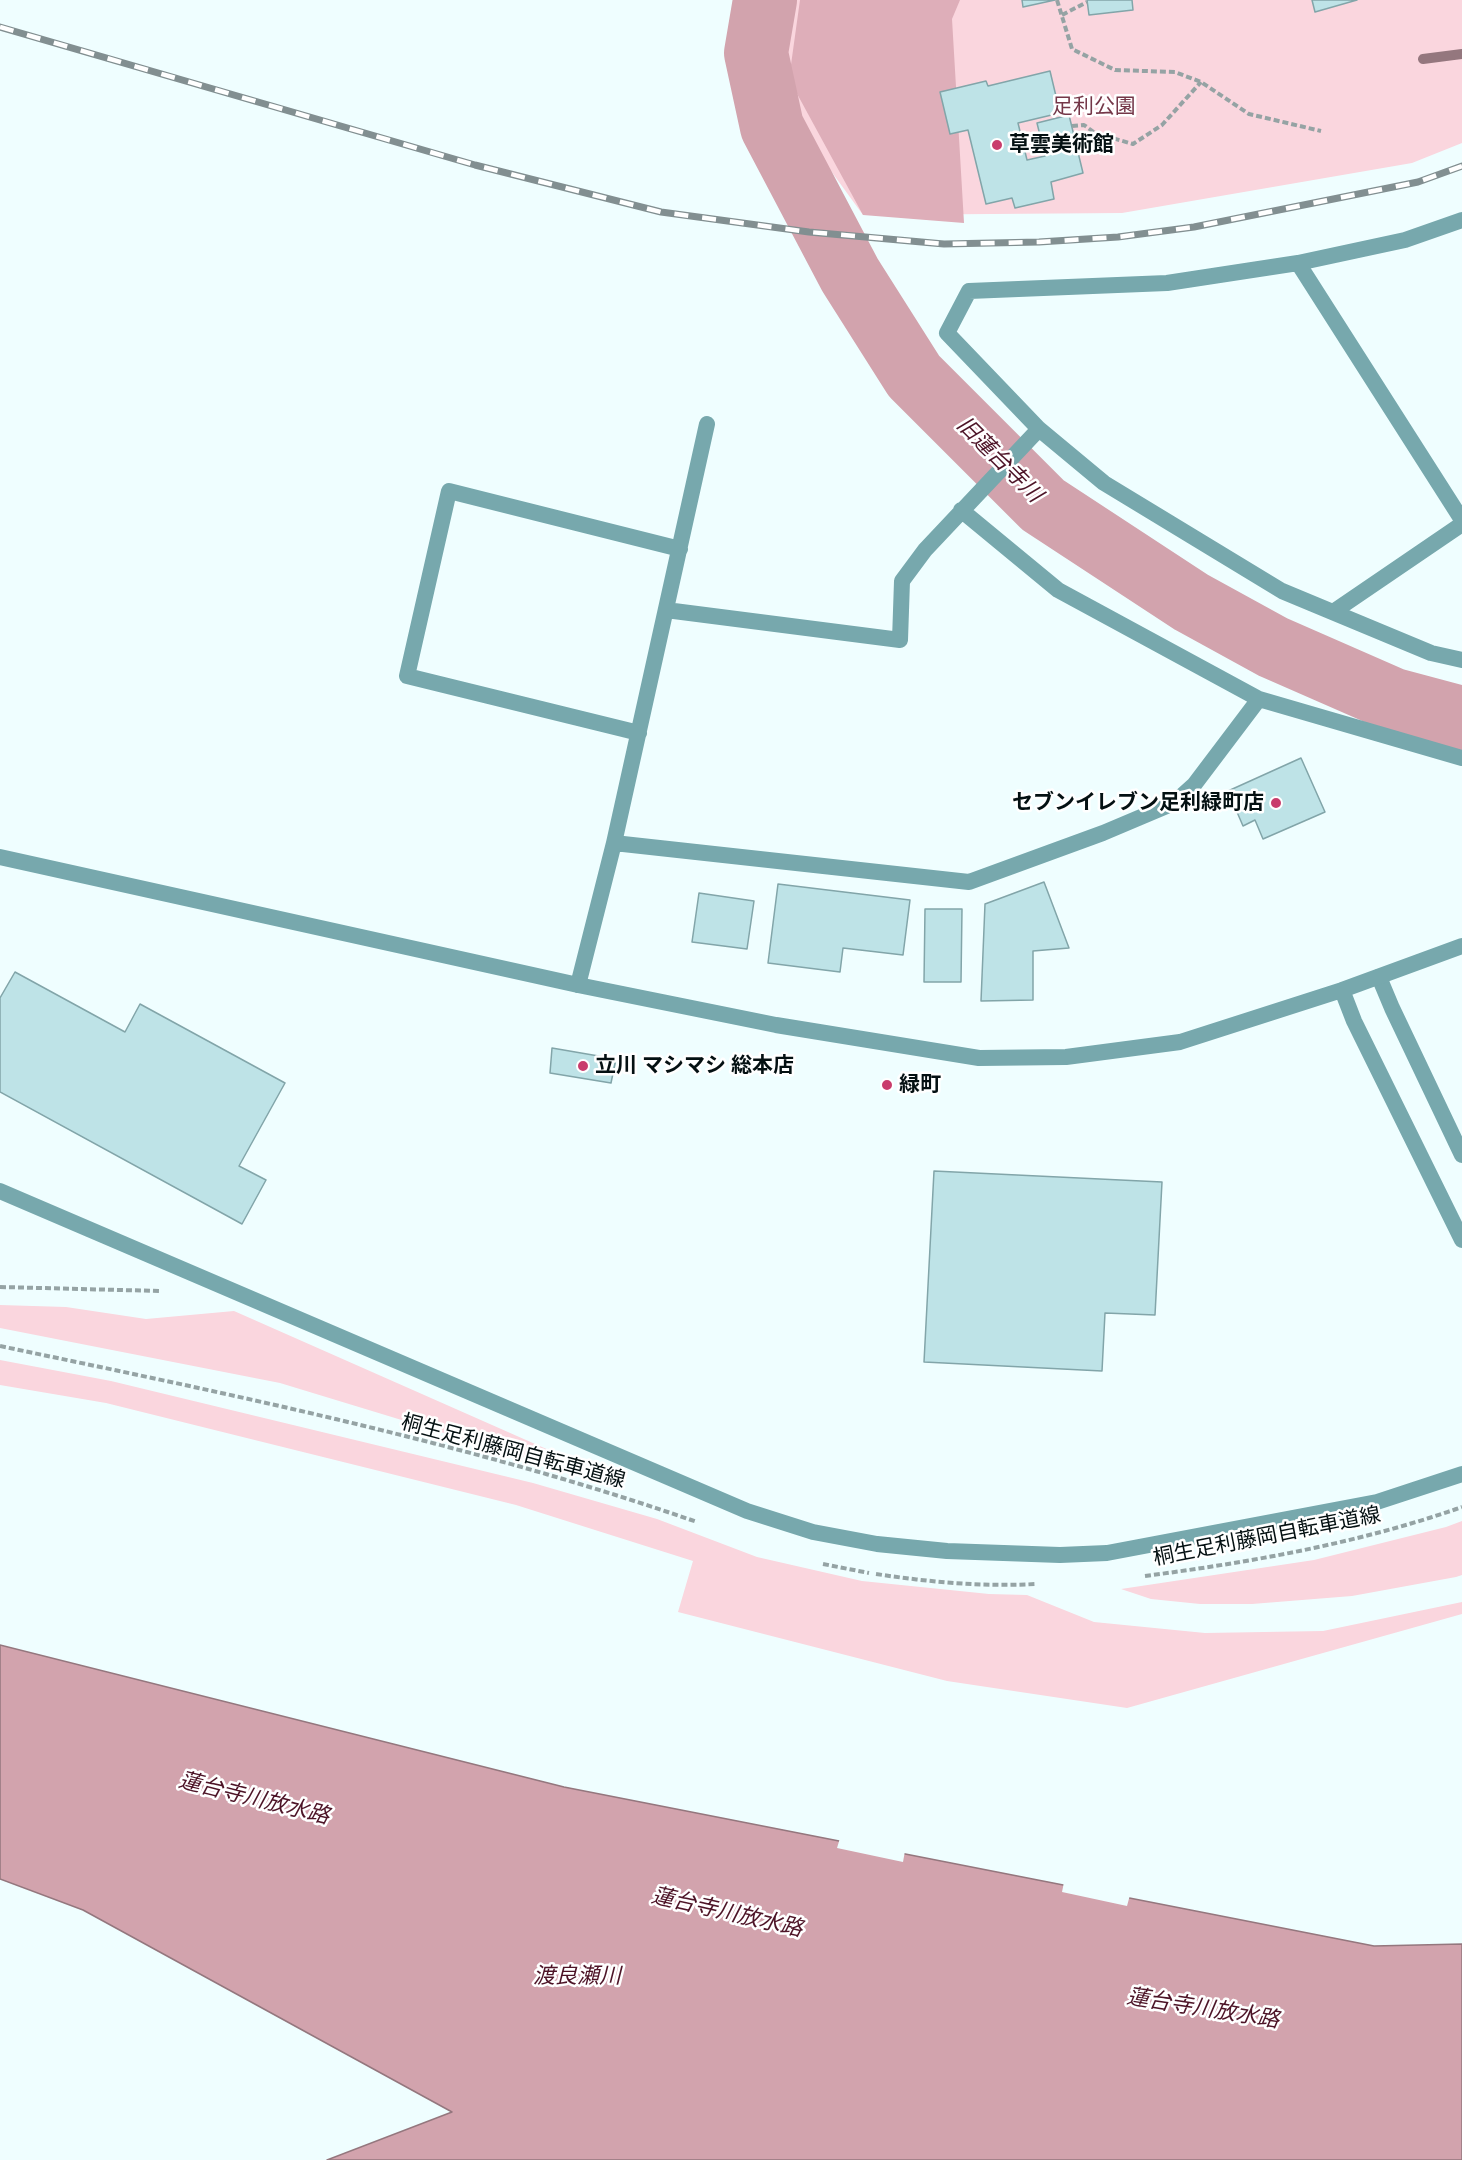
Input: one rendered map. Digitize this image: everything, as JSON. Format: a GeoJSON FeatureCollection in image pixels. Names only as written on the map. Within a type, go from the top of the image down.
{"type":"FeatureCollection","features":[{"type":"Feature","properties":{"kind":"street"},"geometry":{"type":"LineString","coordinates":[[1462,220],[1405,240],[1298,263],[1167,283],[969,291],[947,333],[1039,429],[1104,483],[1282,591],[1431,653],[1462,660]]}},
{"type":"Feature","properties":{"kind":"street"},"geometry":{"type":"LineString","coordinates":[[1298,263],[1462,522],[1333,612]]}},
{"type":"Feature","properties":{"kind":"street"},"geometry":{"type":"LineString","coordinates":[[578,985],[614,843],[707,424]]}},
{"type":"Feature","properties":{"kind":"street"},"geometry":{"type":"LineString","coordinates":[[666,610],[900,640],[902,581],[925,550],[975,494],[1039,429]]}},
{"type":"Feature","properties":{"kind":"street"},"geometry":{"type":"LineString","coordinates":[[639,733],[408,676],[420,618],[449,491],[680,549]]}},
{"type":"Feature","properties":{"kind":"street"},"geometry":{"type":"LineString","coordinates":[[961,510],[1058,590],[1259,699],[1462,758]]}},
{"type":"Feature","properties":{"kind":"street"},"geometry":{"type":"LineString","coordinates":[[614,843],[969,882],[1103,833],[1174,802],[1194,785],[1259,699]]}},
{"type":"Feature","properties":{"kind":"street"},"geometry":{"type":"LineString","coordinates":[[0,856],[578,985],[776,1025],[979,1058],[1066,1057],[1180,1042],[1342,990],[1462,946]]}},
{"type":"Feature","properties":{"kind":"street"},"geometry":{"type":"LineString","coordinates":[[1379,977],[1462,1155]]}},
{"type":"Feature","properties":{"kind":"street"},"geometry":{"type":"LineString","coordinates":[[1342,990],[1354,1021],[1462,1240]]}},
{"type":"Feature","properties":{"kind":"street"},"geometry":{"type":"LineString","coordinates":[[0,1191],[736,1507],[813,1532],[877,1544],[947,1551],[1060,1555],[1107,1553],[1377,1502],[1462,1474]]}},
{"type":"Feature","properties":{"kind":"path"},"geometry":{"type":"LineString","coordinates":[[1057,0],[1072,49],[1115,70],[1175,72],[1201,82],[1249,114],[1320,131]]}},
{"type":"Feature","properties":{"kind":"path"},"geometry":{"type":"LineString","coordinates":[[1062,15],[1088,2]]}},
{"type":"Feature","properties":{"kind":"path"},"geometry":{"type":"LineString","coordinates":[[1072,126],[1084,125],[1095,133],[1133,144],[1162,125],[1201,82]]}},
{"type":"Feature","properties":{"kind":"path"},"geometry":{"type":"LineString","coordinates":[[0,1287],[165,1291]]}},
{"type":"Feature","properties":{"kind":"path","name":"桐生足利藤岡自転車道線"},"geometry":{"type":"LineString","coordinates":[[0,1346],[155,1378],[526,1467],[703,1524]]}},
{"type":"Feature","properties":{"kind":"path","name":"桐生足利藤岡自転車道線"},"geometry":{"type":"LineString","coordinates":[[1133,1577],[1252,1560],[1344,1542],[1429,1519],[1462,1507]]}},
{"type":"Feature","properties":{"kind":"path"},"geometry":{"type":"LineString","coordinates":[[812,1560],[834,1568],[917,1580],[1016,1585]]}},
{"type":"Feature","properties":{"kind":"green space","name":"足利公園"},"geometry":{"type":"Polygon","coordinates":[[[793,0],[1462,0],[1462,143],[1412,163],[1122,213],[863,215],[807,138],[784,63],[793,0]]]}},
{"type":"Feature","properties":{"kind":"green space"},"geometry":{"type":"Polygon","coordinates":[[[0,1305],[66,1307],[146,1319],[234,1311],[560,1455],[556,1467],[280,1383],[0,1328],[0,1305]]]}},
{"type":"Feature","properties":{"kind":"green space"},"geometry":{"type":"Polygon","coordinates":[[[0,1360],[111,1381],[533,1483],[657,1519],[757,1557],[862,1581],[989,1594],[1027,1595],[1094,1622],[1205,1633],[1323,1631],[1462,1602],[1462,1614],[1127,1708],[947,1681],[678,1612],[693,1561],[516,1505],[106,1403],[0,1385],[0,1360]]]}},
{"type":"Feature","properties":{"kind":"green space"},"geometry":{"type":"Polygon","coordinates":[[[1462,1521],[1462,1575],[1456,1577],[1352,1596],[1252,1604],[1200,1604],[1151,1599],[1121,1589],[1314,1560],[1462,1521]]]}},
{"type":"Feature","properties":{"kind":"shaded area"},"geometry":{"type":"Polygon","coordinates":[[[800,0],[960,0],[952,19],[964,223],[863,215],[789,79],[800,0]]]}},
{"type":"Feature","properties":{"kind":"water","name":"渡良瀬川"},"geometry":{"type":"Polygon","coordinates":[[[0,1645],[564,1787],[1374,1946],[1462,1944],[1462,2160],[327,2160],[452,2112],[83,1910],[0,1879],[0,1645]]]}},
{"type":"Feature","properties":{"kind":"pier"},"geometry":{"type":"Polygon","coordinates":[[[840,1838],[905,1851],[903,1862],[837,1848],[840,1838]]]}},
{"type":"Feature","properties":{"kind":"pier"},"geometry":{"type":"Polygon","coordinates":[[[1064,1882],[1130,1895],[1127,1906],[1062,1892],[1064,1882]]]}},
{"type":"Feature","properties":{"kind":"building"},"geometry":{"type":"Polygon","coordinates":[[[1022,0],[1055,0],[1023,7],[1022,0]]]}},
{"type":"Feature","properties":{"kind":"building"},"geometry":{"type":"Polygon","coordinates":[[[1087,0],[1132,0],[1133,10],[1089,15],[1087,0]]]}},
{"type":"Feature","properties":{"kind":"building"},"geometry":{"type":"Polygon","coordinates":[[[1312,0],[1357,0],[1315,12],[1312,0]]]}},
{"type":"Feature","properties":{"kind":"building","name":"草雲美術館"},"geometry":{"type":"Polygon","coordinates":[[[1050,71],[1060,113],[1018,123],[1027,160],[1045,156],[1037,123],[1069,115],[1083,173],[1051,182],[1054,199],[1015,208],[1012,198],[986,204],[968,130],[950,134],[940,92],[986,81],[988,86],[1050,71]]]}},
{"type":"Feature","properties":{"kind":"building"},"geometry":{"type":"Polygon","coordinates":[[[1301,758],[1325,812],[1263,839],[1255,820],[1243,826],[1228,791],[1301,758]]]}},
{"type":"Feature","properties":{"kind":"building"},"geometry":{"type":"Polygon","coordinates":[[[1044,882],[1069,948],[1033,951],[1033,1000],[981,1001],[985,904],[1044,882]]]}},
{"type":"Feature","properties":{"kind":"building"},"geometry":{"type":"Polygon","coordinates":[[[778,884],[910,900],[903,955],[843,948],[840,972],[768,963],[778,884]]]}},
{"type":"Feature","properties":{"kind":"building"},"geometry":{"type":"Polygon","coordinates":[[[699,893],[754,901],[747,949],[692,942],[699,893]]]}},
{"type":"Feature","properties":{"kind":"building"},"geometry":{"type":"Polygon","coordinates":[[[925,909],[962,909],[961,982],[924,982],[925,909]]]}},
{"type":"Feature","properties":{"kind":"building"},"geometry":{"type":"Polygon","coordinates":[[[15,972],[125,1032],[140,1004],[285,1083],[239,1166],[266,1180],[242,1224],[0,1092],[0,998],[15,972]]]}},
{"type":"Feature","properties":{"kind":"building","name":"立川 マシマシ 総本店"},"geometry":{"type":"Polygon","coordinates":[[[552,1048],[616,1059],[611,1083],[550,1073],[552,1048]]]}},
{"type":"Feature","properties":{"kind":"building"},"geometry":{"type":"Polygon","coordinates":[[[934,1171],[1162,1182],[1155,1315],[1105,1313],[1102,1371],[924,1362],[934,1171]]]}},
{"type":"Feature","properties":{"kind":"waterway","name":"旧蓮台寺川"},"geometry":{"type":"LineString","coordinates":[[765,0],[756,53],[772,127],[850,275],[914,376],[1043,505],[1191,602],[1273,647],[1394,700],[1462,718]]}},
{"type":"Feature","properties":{"kind":"waterway"},"geometry":{"type":"LineString","coordinates":[[1423,59],[1462,54]]}},
{"type":"Feature","properties":{"kind":"railway"},"geometry":{"type":"LineString","coordinates":[[0,27],[475,165],[661,212],[809,232],[944,244],[1039,242],[1118,237],[1194,227],[1418,182],[1462,166]]}},
{"type":"Feature","properties":{"kind":"place","name":"草雲美術館"},"geometry":{"type":"Point","coordinates":[997,145]}},
{"type":"Feature","properties":{"kind":"place","name":"セブンイレブン足利緑町店"},"geometry":{"type":"Point","coordinates":[1276,803]}},
{"type":"Feature","properties":{"kind":"place","name":"立川 マシマシ 総本店"},"geometry":{"type":"Point","coordinates":[583,1066]}},
{"type":"Feature","properties":{"kind":"place","name":"緑町"},"geometry":{"type":"Point","coordinates":[887,1085]}},
{"type":"Feature","properties":{"kind":"water label","name":"蓮台寺川放水路"},"geometry":{"type":"Point","coordinates":[254,1799]}},
{"type":"Feature","properties":{"kind":"water label","name":"蓮台寺川放水路"},"geometry":{"type":"Point","coordinates":[727,1913]}},
{"type":"Feature","properties":{"kind":"water label","name":"蓮台寺川放水路"},"geometry":{"type":"Point","coordinates":[1203,2009]}}]}
